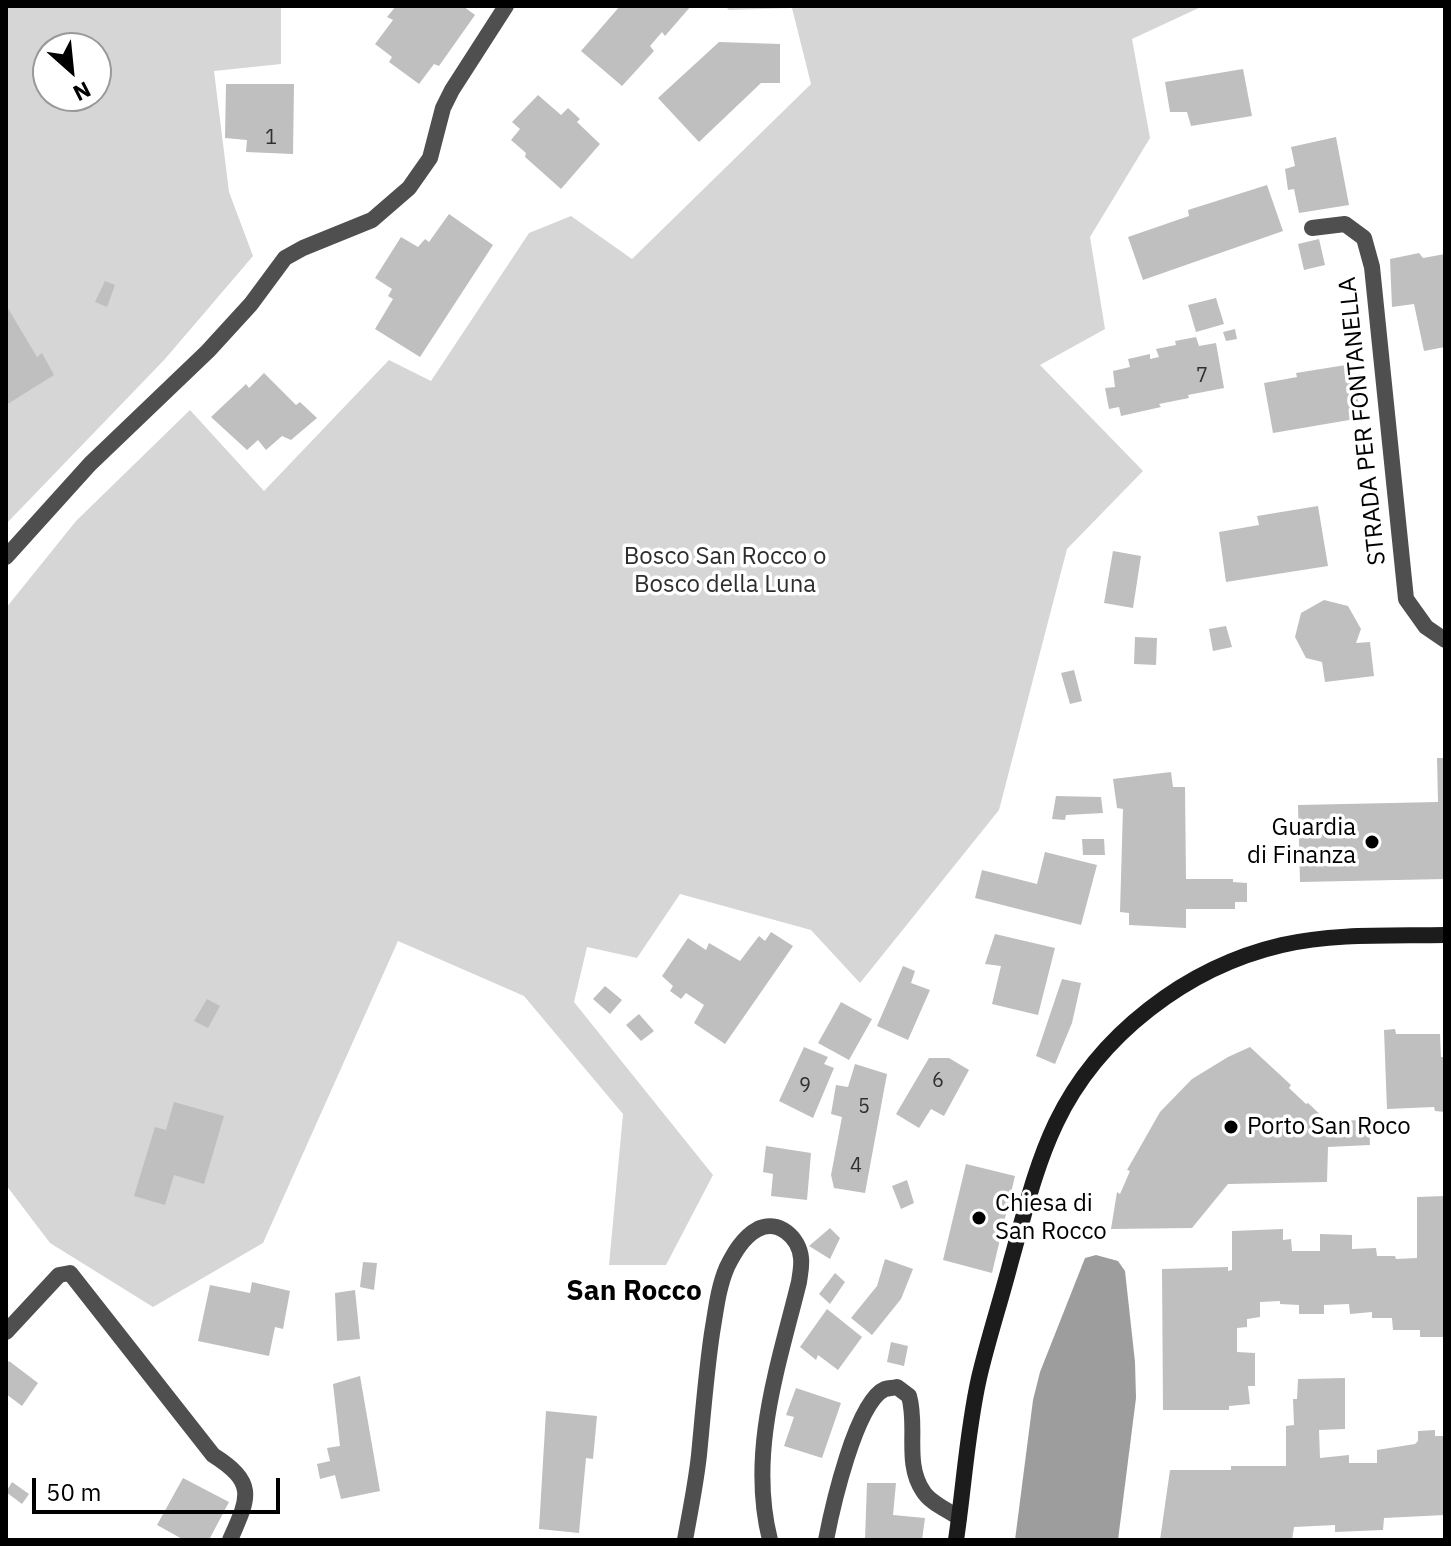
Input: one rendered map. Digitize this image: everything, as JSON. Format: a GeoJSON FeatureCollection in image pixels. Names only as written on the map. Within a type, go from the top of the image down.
{"type":"FeatureCollection","features":[{"type":"Feature","properties":{"kind":"main road"},"geometry":{"type":"LineString","coordinates":[[956,1540],[979,1379],[1034,1181],[1056,1122],[1090,1069],[1148,1009],[1192,981],[1245,956],[1281,945],[1314,940],[1445,935]]}},
{"type":"Feature","properties":{"kind":"street"},"geometry":{"type":"LineString","coordinates":[[6,557],[90,464],[208,351],[251,304],[285,258],[372,220],[409,188],[430,158],[443,108],[452,90],[506,6]]}},
{"type":"Feature","properties":{"kind":"street","name":"STRADA PER FONTANELLA"},"geometry":{"type":"LineString","coordinates":[[1312,228],[1345,224],[1364,238],[1372,267],[1406,599],[1426,627],[1445,640]]}},
{"type":"Feature","properties":{"kind":"street"},"geometry":{"type":"LineString","coordinates":[[685,1540],[698,1464],[704,1389],[719,1290],[728,1265],[743,1241],[768,1226],[791,1235],[799,1247],[801,1259],[799,1282],[762,1439],[761,1474],[770,1540]]}},
{"type":"Feature","properties":{"kind":"street"},"geometry":{"type":"LineString","coordinates":[[6,1332],[59,1275],[70,1273],[213,1455],[241,1476],[246,1493],[244,1509],[230,1540]]}},
{"type":"Feature","properties":{"kind":"street"},"geometry":{"type":"LineString","coordinates":[[826,1540],[858,1425],[867,1407],[883,1390],[897,1387],[909,1396],[914,1421],[913,1468],[923,1493],[959,1518]]}},
{"type":"Feature","properties":{"kind":"green space"},"geometry":{"type":"Polygon","coordinates":[[[6,6],[281,6],[281,64],[214,71],[229,192],[253,256],[165,359],[6,524],[6,6]]]}},
{"type":"Feature","properties":{"kind":"green space","name":"Bosco San Rocco o Bosco della Luna"},"geometry":{"type":"Polygon","coordinates":[[[725,6],[1203,6],[1132,39],[1150,138],[1090,237],[1105,329],[1040,365],[1143,471],[1067,549],[999,810],[860,983],[811,930],[680,894],[637,958],[587,947],[574,1002],[713,1175],[666,1265],[609,1265],[623,1114],[524,996],[398,941],[263,1243],[153,1307],[50,1243],[6,1185],[6,608],[76,521],[190,410],[264,491],[389,360],[431,381],[529,233],[571,216],[632,259],[811,84],[792,8],[729,10],[725,6]]]}},
{"type":"Feature","properties":{"kind":"shaded area"},"geometry":{"type":"Polygon","coordinates":[[[1096,1255],[1118,1261],[1125,1271],[1135,1362],[1136,1398],[1118,1540],[1015,1540],[1033,1400],[1040,1372],[1085,1258],[1096,1255]]]}},
{"type":"Feature","properties":{"kind":"building"},"geometry":{"type":"Polygon","coordinates":[[[396,6],[463,6],[475,15],[439,66],[434,64],[419,84],[389,62],[392,57],[375,44],[393,20],[387,17],[396,6]]]}},
{"type":"Feature","properties":{"kind":"building"},"geometry":{"type":"Polygon","coordinates":[[[620,6],[691,6],[665,36],[662,32],[650,46],[654,51],[622,86],[581,51],[620,6]]]}},
{"type":"Feature","properties":{"kind":"building"},"geometry":{"type":"Polygon","coordinates":[[[719,42],[780,44],[780,83],[761,83],[699,142],[658,98],[719,42]]]}},
{"type":"Feature","properties":{"kind":"building"},"geometry":{"type":"Polygon","coordinates":[[[1243,69],[1252,116],[1191,126],[1187,112],[1170,112],[1165,82],[1243,69]]]}},
{"type":"Feature","properties":{"kind":"building"},"geometry":{"type":"Polygon","coordinates":[[[226,84],[294,84],[293,154],[246,152],[247,140],[225,138],[226,84]]]}},
{"type":"Feature","properties":{"kind":"building"},"geometry":{"type":"Polygon","coordinates":[[[538,95],[561,115],[568,108],[580,119],[577,122],[600,144],[561,189],[511,140],[520,129],[512,122],[538,95]]]}},
{"type":"Feature","properties":{"kind":"building"},"geometry":{"type":"Polygon","coordinates":[[[1336,137],[1349,205],[1299,213],[1294,189],[1288,190],[1285,169],[1295,166],[1291,147],[1336,137]]]}},
{"type":"Feature","properties":{"kind":"building"},"geometry":{"type":"Polygon","coordinates":[[[1267,185],[1283,231],[1143,280],[1128,237],[1189,216],[1188,210],[1267,185]]]}},
{"type":"Feature","properties":{"kind":"building"},"geometry":{"type":"Polygon","coordinates":[[[449,214],[493,245],[420,357],[375,329],[393,299],[388,296],[392,289],[375,278],[401,237],[418,247],[425,239],[429,242],[449,214]]]}},
{"type":"Feature","properties":{"kind":"building"},"geometry":{"type":"Polygon","coordinates":[[[1319,239],[1325,265],[1304,270],[1298,244],[1319,239]]]}},
{"type":"Feature","properties":{"kind":"building"},"geometry":{"type":"Polygon","coordinates":[[[1419,253],[1423,258],[1445,254],[1445,347],[1424,351],[1414,304],[1392,307],[1390,259],[1419,253]]]}},
{"type":"Feature","properties":{"kind":"building"},"geometry":{"type":"Polygon","coordinates":[[[105,281],[115,285],[107,307],[95,302],[105,281]]]}},
{"type":"Feature","properties":{"kind":"building"},"geometry":{"type":"Polygon","coordinates":[[[1216,298],[1224,324],[1196,332],[1188,305],[1216,298]]]}},
{"type":"Feature","properties":{"kind":"building"},"geometry":{"type":"Polygon","coordinates":[[[6,305],[37,357],[42,353],[54,375],[6,405],[6,305]]]}},
{"type":"Feature","properties":{"kind":"building"},"geometry":{"type":"Polygon","coordinates":[[[1235,329],[1237,339],[1226,341],[1223,332],[1235,329]]]}},
{"type":"Feature","properties":{"kind":"building"},"geometry":{"type":"Polygon","coordinates":[[[1196,337],[1199,346],[1216,343],[1224,388],[1188,395],[1189,398],[1159,404],[1161,407],[1121,416],[1119,407],[1109,409],[1105,388],[1115,387],[1113,371],[1130,367],[1128,359],[1150,354],[1150,359],[1159,357],[1156,349],[1196,337]]]}},
{"type":"Feature","properties":{"kind":"building"},"geometry":{"type":"Polygon","coordinates":[[[1352,364],[1361,418],[1273,433],[1264,383],[1297,377],[1296,373],[1352,364]]]}},
{"type":"Feature","properties":{"kind":"building"},"geometry":{"type":"Polygon","coordinates":[[[264,373],[296,405],[300,402],[317,418],[291,440],[282,436],[266,450],[258,440],[247,450],[211,417],[246,384],[249,388],[264,373]]]}},
{"type":"Feature","properties":{"kind":"building"},"geometry":{"type":"Polygon","coordinates":[[[1318,506],[1328,566],[1226,582],[1219,532],[1259,525],[1257,516],[1318,506]]]}},
{"type":"Feature","properties":{"kind":"building"},"geometry":{"type":"Polygon","coordinates":[[[1113,551],[1141,556],[1133,608],[1104,603],[1113,551]]]}},
{"type":"Feature","properties":{"kind":"building"},"geometry":{"type":"Polygon","coordinates":[[[1324,600],[1348,606],[1361,629],[1356,643],[1370,642],[1374,676],[1325,682],[1322,662],[1306,658],[1295,637],[1301,613],[1324,600]]]}},
{"type":"Feature","properties":{"kind":"building"},"geometry":{"type":"Polygon","coordinates":[[[1226,626],[1232,647],[1213,651],[1209,629],[1226,626]]]}},
{"type":"Feature","properties":{"kind":"building"},"geometry":{"type":"Polygon","coordinates":[[[1135,637],[1157,638],[1156,665],[1134,664],[1135,637]]]}},
{"type":"Feature","properties":{"kind":"building"},"geometry":{"type":"Polygon","coordinates":[[[1074,670],[1082,701],[1070,704],[1061,673],[1074,670]]]}},
{"type":"Feature","properties":{"kind":"building","name":"Guardia di Finanza"},"geometry":{"type":"Polygon","coordinates":[[[1437,758],[1445,758],[1445,879],[1300,882],[1298,805],[1438,802],[1437,758]]]}},
{"type":"Feature","properties":{"kind":"building"},"geometry":{"type":"Polygon","coordinates":[[[1171,772],[1173,787],[1185,787],[1186,879],[1233,879],[1233,882],[1247,883],[1247,902],[1235,902],[1235,909],[1186,909],[1186,928],[1129,925],[1129,913],[1120,912],[1123,809],[1117,808],[1113,779],[1171,772]]]}},
{"type":"Feature","properties":{"kind":"building"},"geometry":{"type":"Polygon","coordinates":[[[1056,796],[1101,797],[1103,813],[1066,815],[1065,820],[1052,819],[1056,796]]]}},
{"type":"Feature","properties":{"kind":"building"},"geometry":{"type":"Polygon","coordinates":[[[1082,839],[1104,839],[1105,855],[1083,855],[1082,839]]]}},
{"type":"Feature","properties":{"kind":"building"},"geometry":{"type":"Polygon","coordinates":[[[1045,852],[1097,865],[1081,925],[975,898],[982,870],[1037,884],[1045,852]]]}},
{"type":"Feature","properties":{"kind":"building"},"geometry":{"type":"Polygon","coordinates":[[[771,932],[793,946],[725,1044],[694,1023],[704,1005],[686,993],[681,999],[670,991],[673,986],[662,976],[688,938],[706,950],[709,943],[740,961],[759,936],[765,941],[771,932]]]}},
{"type":"Feature","properties":{"kind":"building"},"geometry":{"type":"Polygon","coordinates":[[[995,934],[1055,948],[1038,1015],[992,1004],[1001,966],[985,964],[995,934]]]}},
{"type":"Feature","properties":{"kind":"building"},"geometry":{"type":"Polygon","coordinates":[[[903,966],[915,971],[911,983],[930,990],[908,1040],[877,1026],[903,966]]]}},
{"type":"Feature","properties":{"kind":"building"},"geometry":{"type":"Polygon","coordinates":[[[1062,979],[1081,983],[1072,1023],[1055,1064],[1036,1056],[1062,979]]]}},
{"type":"Feature","properties":{"kind":"building"},"geometry":{"type":"Polygon","coordinates":[[[605,986],[622,1000],[610,1014],[593,999],[605,986]]]}},
{"type":"Feature","properties":{"kind":"building"},"geometry":{"type":"Polygon","coordinates":[[[207,999],[220,1006],[208,1028],[194,1021],[207,999]]]}},
{"type":"Feature","properties":{"kind":"building"},"geometry":{"type":"Polygon","coordinates":[[[841,1002],[872,1019],[849,1060],[818,1043],[841,1002]]]}},
{"type":"Feature","properties":{"kind":"building"},"geometry":{"type":"Polygon","coordinates":[[[639,1014],[654,1031],[641,1041],[626,1025],[639,1014]]]}},
{"type":"Feature","properties":{"kind":"building"},"geometry":{"type":"Polygon","coordinates":[[[1395,1029],[1396,1034],[1440,1034],[1441,1057],[1445,1057],[1445,1112],[1435,1111],[1434,1107],[1387,1109],[1384,1030],[1395,1029]]]}},
{"type":"Feature","properties":{"kind":"building"},"geometry":{"type":"Polygon","coordinates":[[[804,1047],[828,1057],[824,1064],[834,1068],[813,1118],[779,1101],[804,1047]]]}},
{"type":"Feature","properties":{"kind":"building"},"geometry":{"type":"Polygon","coordinates":[[[1250,1047],[1291,1085],[1289,1088],[1327,1121],[1369,1120],[1370,1145],[1328,1147],[1327,1182],[1228,1184],[1192,1228],[1111,1229],[1117,1192],[1120,1194],[1130,1171],[1127,1170],[1160,1112],[1192,1079],[1250,1047]]]}},
{"type":"Feature","properties":{"kind":"building"},"geometry":{"type":"Polygon","coordinates":[[[929,1058],[949,1058],[969,1070],[944,1116],[931,1109],[919,1128],[896,1114],[929,1058]]]}},
{"type":"Feature","properties":{"kind":"building"},"geometry":{"type":"Polygon","coordinates":[[[855,1064],[887,1074],[865,1193],[834,1188],[831,1175],[842,1117],[831,1114],[836,1085],[848,1087],[855,1064]]]}},
{"type":"Feature","properties":{"kind":"building"},"geometry":{"type":"Polygon","coordinates":[[[174,1102],[224,1116],[204,1184],[174,1175],[165,1205],[134,1196],[155,1127],[166,1130],[174,1102]]]}},
{"type":"Feature","properties":{"kind":"building"},"geometry":{"type":"Polygon","coordinates":[[[766,1146],[811,1153],[807,1200],[771,1196],[773,1174],[763,1172],[766,1146]]]}},
{"type":"Feature","properties":{"kind":"building","name":"Chiesa di San Rocco"},"geometry":{"type":"Polygon","coordinates":[[[966,1164],[1015,1176],[992,1273],[943,1260],[966,1164]]]}},
{"type":"Feature","properties":{"kind":"building"},"geometry":{"type":"Polygon","coordinates":[[[907,1180],[914,1203],[901,1209],[892,1186],[907,1180]]]}},
{"type":"Feature","properties":{"kind":"building"},"geometry":{"type":"Polygon","coordinates":[[[1445,1196],[1445,1337],[1420,1337],[1420,1330],[1393,1330],[1392,1318],[1372,1318],[1372,1312],[1350,1314],[1349,1304],[1324,1305],[1324,1314],[1299,1314],[1299,1305],[1280,1304],[1280,1301],[1260,1302],[1260,1317],[1247,1319],[1247,1327],[1237,1328],[1237,1352],[1255,1353],[1255,1386],[1248,1386],[1250,1404],[1229,1406],[1229,1410],[1163,1410],[1162,1269],[1228,1267],[1228,1271],[1232,1270],[1232,1231],[1283,1229],[1283,1240],[1291,1239],[1292,1251],[1320,1251],[1320,1234],[1352,1235],[1352,1249],[1376,1248],[1377,1256],[1417,1258],[1417,1197],[1445,1196]]]}},
{"type":"Feature","properties":{"kind":"building"},"geometry":{"type":"Polygon","coordinates":[[[830,1228],[840,1238],[830,1259],[809,1246],[830,1228]]]}},
{"type":"Feature","properties":{"kind":"building"},"geometry":{"type":"Polygon","coordinates":[[[885,1259],[913,1269],[901,1299],[872,1335],[851,1318],[877,1286],[885,1259]]]}},
{"type":"Feature","properties":{"kind":"building"},"geometry":{"type":"Polygon","coordinates":[[[363,1262],[377,1263],[374,1290],[360,1287],[363,1262]]]}},
{"type":"Feature","properties":{"kind":"building"},"geometry":{"type":"Polygon","coordinates":[[[835,1273],[845,1282],[830,1304],[819,1294],[835,1273]]]}},
{"type":"Feature","properties":{"kind":"building"},"geometry":{"type":"Polygon","coordinates":[[[252,1282],[290,1291],[283,1329],[275,1327],[269,1356],[198,1341],[210,1285],[250,1293],[252,1282]]]}},
{"type":"Feature","properties":{"kind":"building"},"geometry":{"type":"Polygon","coordinates":[[[355,1290],[360,1339],[337,1341],[335,1293],[355,1290]]]}},
{"type":"Feature","properties":{"kind":"building"},"geometry":{"type":"Polygon","coordinates":[[[827,1309],[862,1337],[838,1370],[818,1355],[816,1360],[800,1347],[827,1309]]]}},
{"type":"Feature","properties":{"kind":"building"},"geometry":{"type":"Polygon","coordinates":[[[891,1342],[908,1346],[904,1366],[887,1362],[891,1342]]]}},
{"type":"Feature","properties":{"kind":"building"},"geometry":{"type":"Polygon","coordinates":[[[9,1361],[38,1383],[22,1406],[6,1394],[6,1365],[9,1361]]]}},
{"type":"Feature","properties":{"kind":"building"},"geometry":{"type":"Polygon","coordinates":[[[360,1376],[380,1491],[341,1499],[335,1475],[320,1479],[317,1464],[330,1461],[327,1448],[340,1446],[333,1384],[360,1376]]]}},
{"type":"Feature","properties":{"kind":"building"},"geometry":{"type":"Polygon","coordinates":[[[1345,1378],[1345,1429],[1319,1430],[1320,1458],[1349,1455],[1349,1463],[1377,1463],[1377,1450],[1415,1444],[1418,1431],[1435,1430],[1435,1436],[1445,1436],[1445,1515],[1384,1518],[1383,1530],[1335,1532],[1335,1525],[1294,1527],[1292,1540],[1160,1540],[1170,1470],[1286,1466],[1286,1426],[1294,1425],[1293,1399],[1297,1399],[1298,1379],[1345,1378]]]}},
{"type":"Feature","properties":{"kind":"building"},"geometry":{"type":"Polygon","coordinates":[[[796,1388],[841,1403],[822,1458],[784,1446],[794,1417],[786,1415],[796,1388]]]}},
{"type":"Feature","properties":{"kind":"building"},"geometry":{"type":"Polygon","coordinates":[[[546,1411],[597,1416],[593,1459],[586,1458],[579,1533],[539,1529],[546,1411]]]}},
{"type":"Feature","properties":{"kind":"building"},"geometry":{"type":"Polygon","coordinates":[[[183,1478],[229,1502],[209,1540],[184,1540],[157,1525],[183,1478]]]}},
{"type":"Feature","properties":{"kind":"building"},"geometry":{"type":"Polygon","coordinates":[[[12,1482],[29,1494],[22,1504],[6,1492],[12,1482]]]}},
{"type":"Feature","properties":{"kind":"building"},"geometry":{"type":"Polygon","coordinates":[[[867,1483],[896,1483],[893,1515],[925,1518],[922,1540],[865,1540],[867,1483]]]}},
{"type":"Feature","properties":{"kind":"place","name":"Guardia di Finanza"},"geometry":{"type":"Point","coordinates":[1372,842]}},
{"type":"Feature","properties":{"kind":"place","name":"Porto San Roco"},"geometry":{"type":"Point","coordinates":[1231,1127]}},
{"type":"Feature","properties":{"kind":"place","name":"Chiesa di San Rocco"},"geometry":{"type":"Point","coordinates":[979,1218]}},
{"type":"Feature","properties":{"kind":"district","name":"San Rocco"},"geometry":{"type":"Point","coordinates":[634,1292]}}]}
